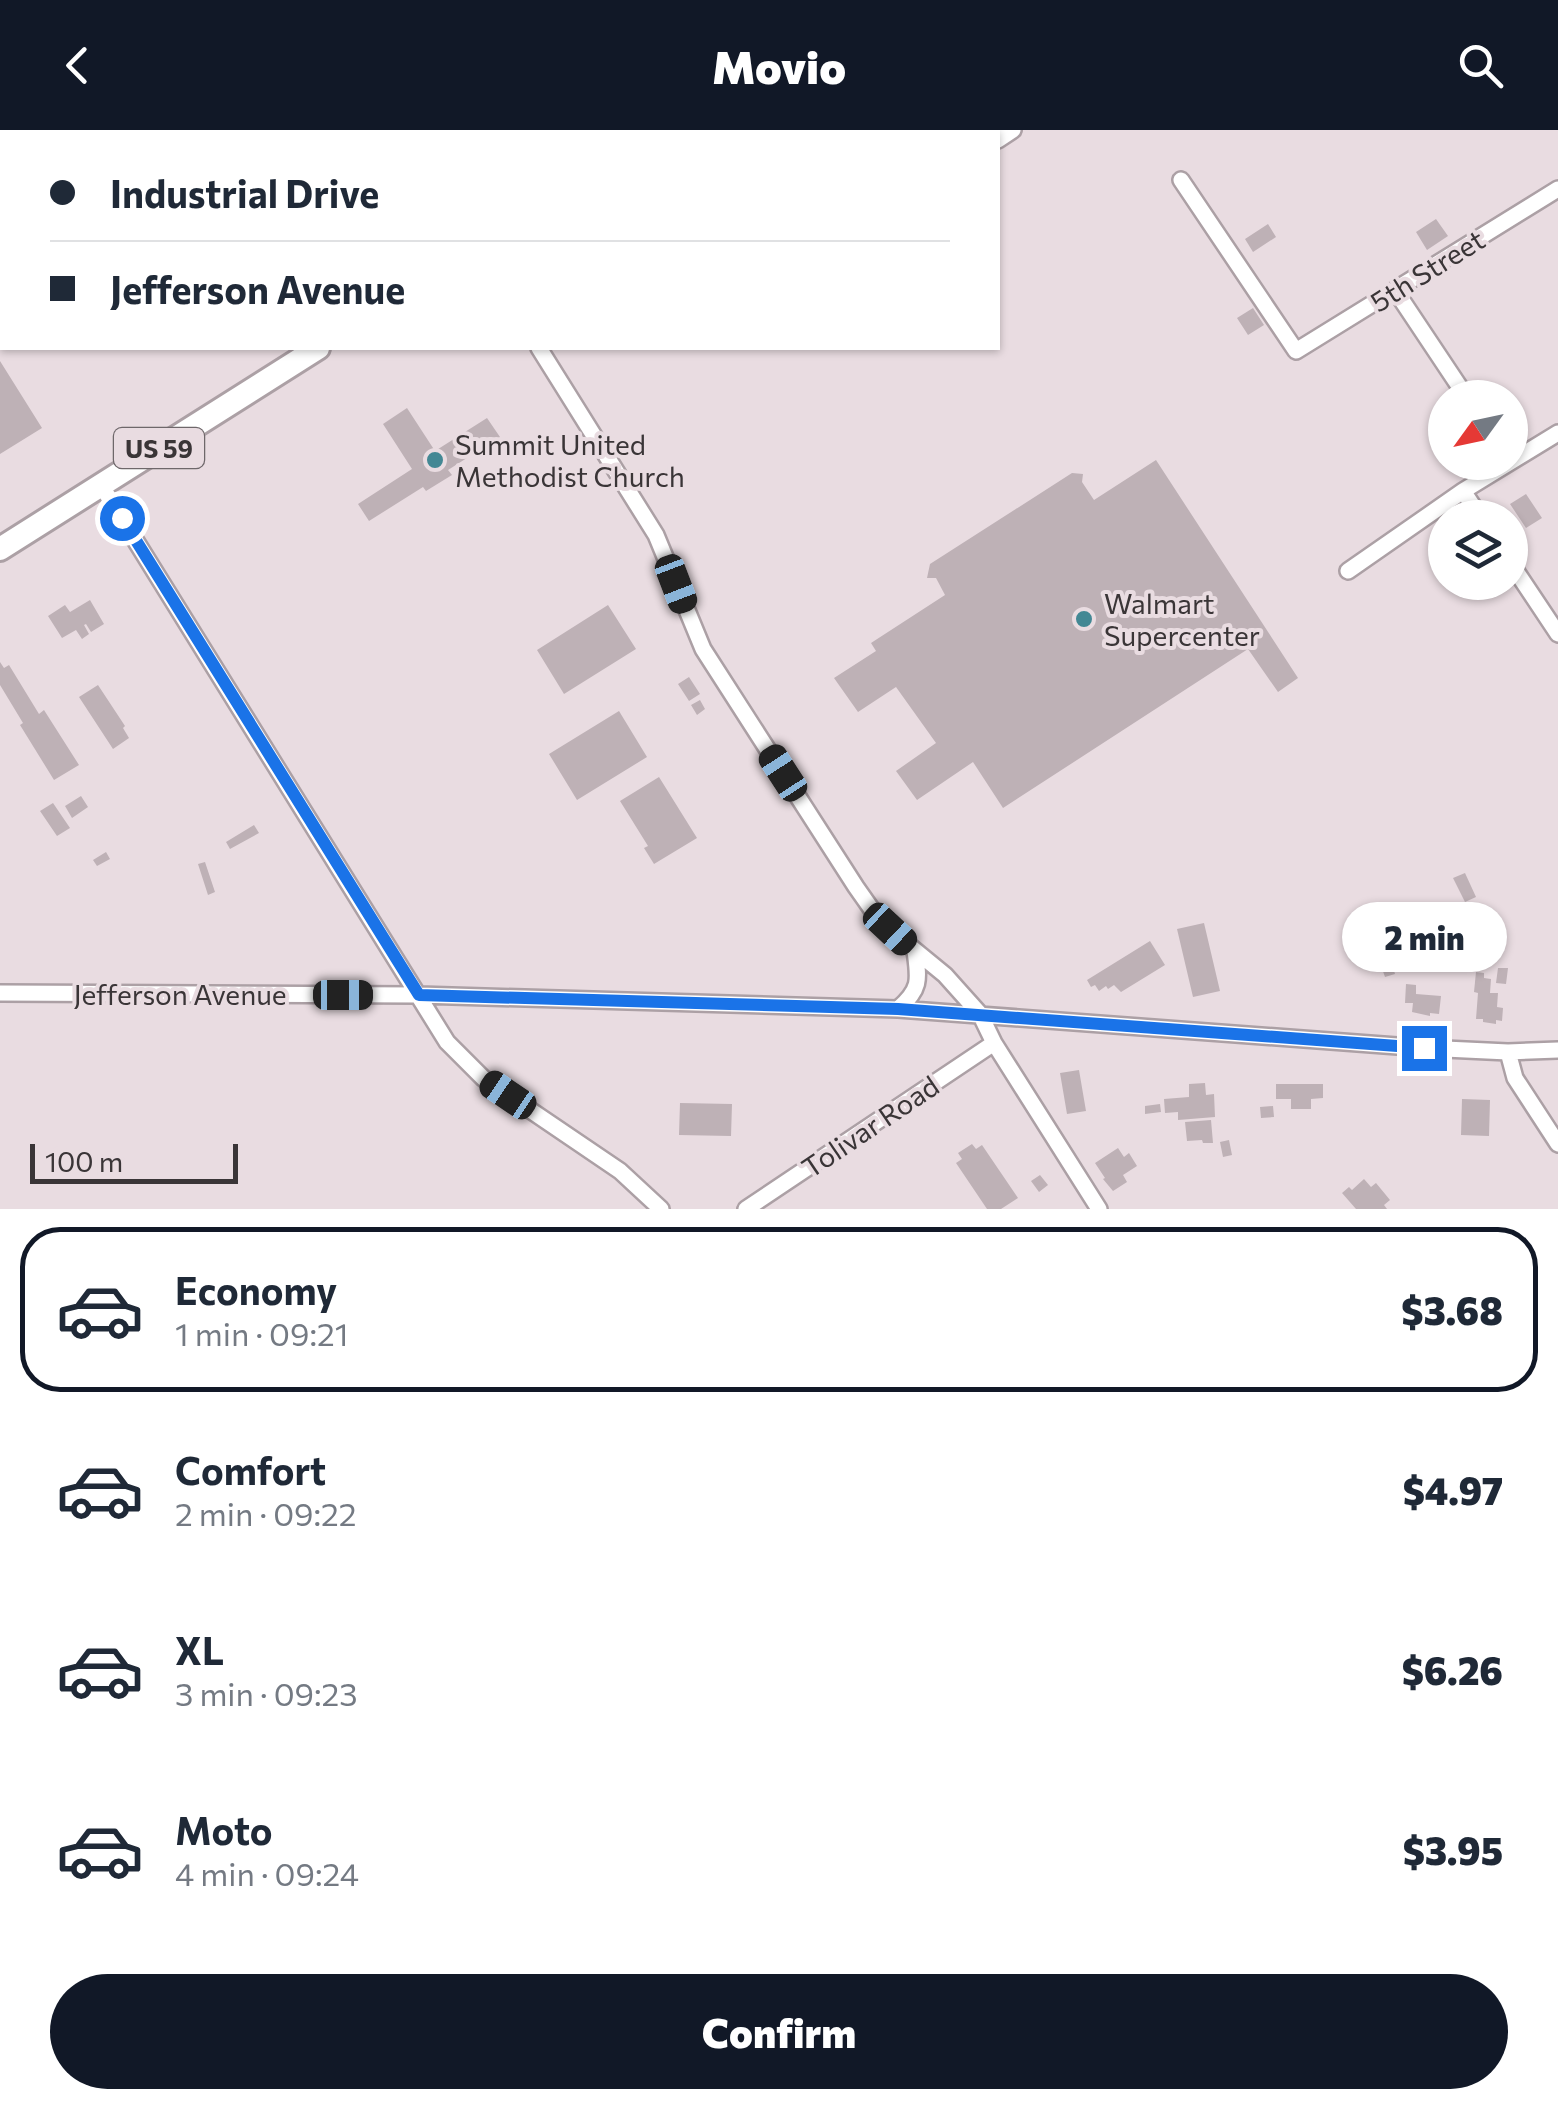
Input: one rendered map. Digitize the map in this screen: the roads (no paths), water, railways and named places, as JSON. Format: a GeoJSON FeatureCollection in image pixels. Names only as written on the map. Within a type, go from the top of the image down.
{"type":"FeatureCollection","features":[{"type":"Feature","properties":{"kind":"highway","name":"US 59"},"geometry":{"type":"LineString","coordinates":[[0,549],[315,350]]}},
{"type":"Feature","properties":{"kind":"street","name":"5th Street"},"geometry":{"type":"LineString","coordinates":[[1181,180],[1296,351],[1558,189]]}},
{"type":"Feature","properties":{"kind":"street"},"geometry":{"type":"LineString","coordinates":[[1395,290],[1455,380]]}},
{"type":"Feature","properties":{"kind":"street"},"geometry":{"type":"LineString","coordinates":[[540,350],[656,535],[704,650],[865,902],[890,929],[945,975],[980,1014],[994,1043],[1099,1209]]}},
{"type":"Feature","properties":{"kind":"street"},"geometry":{"type":"LineString","coordinates":[[1528,452],[1558,433]]}},
{"type":"Feature","properties":{"kind":"street"},"geometry":{"type":"LineString","coordinates":[[1348,571],[1481,480]]}},
{"type":"Feature","properties":{"kind":"street"},"geometry":{"type":"LineString","coordinates":[[102,485],[447,1042],[483,1078],[620,1170],[661,1209]]}},
{"type":"Feature","properties":{"kind":"street"},"geometry":{"type":"LineString","coordinates":[[1463,491],[1469,500]]}},
{"type":"Feature","properties":{"kind":"street"},"geometry":{"type":"LineString","coordinates":[[1528,589],[1558,634]]}},
{"type":"Feature","properties":{"kind":"street"},"geometry":{"type":"LineString","coordinates":[[898,1009],[913,996],[918,973],[916,951]]}},
{"type":"Feature","properties":{"kind":"street","name":"Jefferson Avenue"},"geometry":{"type":"LineString","coordinates":[[0,993],[419,995],[898,1009],[1508,1052],[1558,1050]]}},
{"type":"Feature","properties":{"kind":"street","name":"Tolivar Road"},"geometry":{"type":"LineString","coordinates":[[746,1209],[994,1043]]}},
{"type":"Feature","properties":{"kind":"street"},"geometry":{"type":"LineString","coordinates":[[1508,1052],[1515,1078],[1558,1144]]}},
{"type":"Feature","properties":{"kind":"place","name":"Summit United Methodist Church"},"geometry":{"type":"Point","coordinates":[435,460]}},
{"type":"Feature","properties":{"kind":"place","name":"Walmart Supercenter"},"geometry":{"type":"Point","coordinates":[1084,619]}}]}
